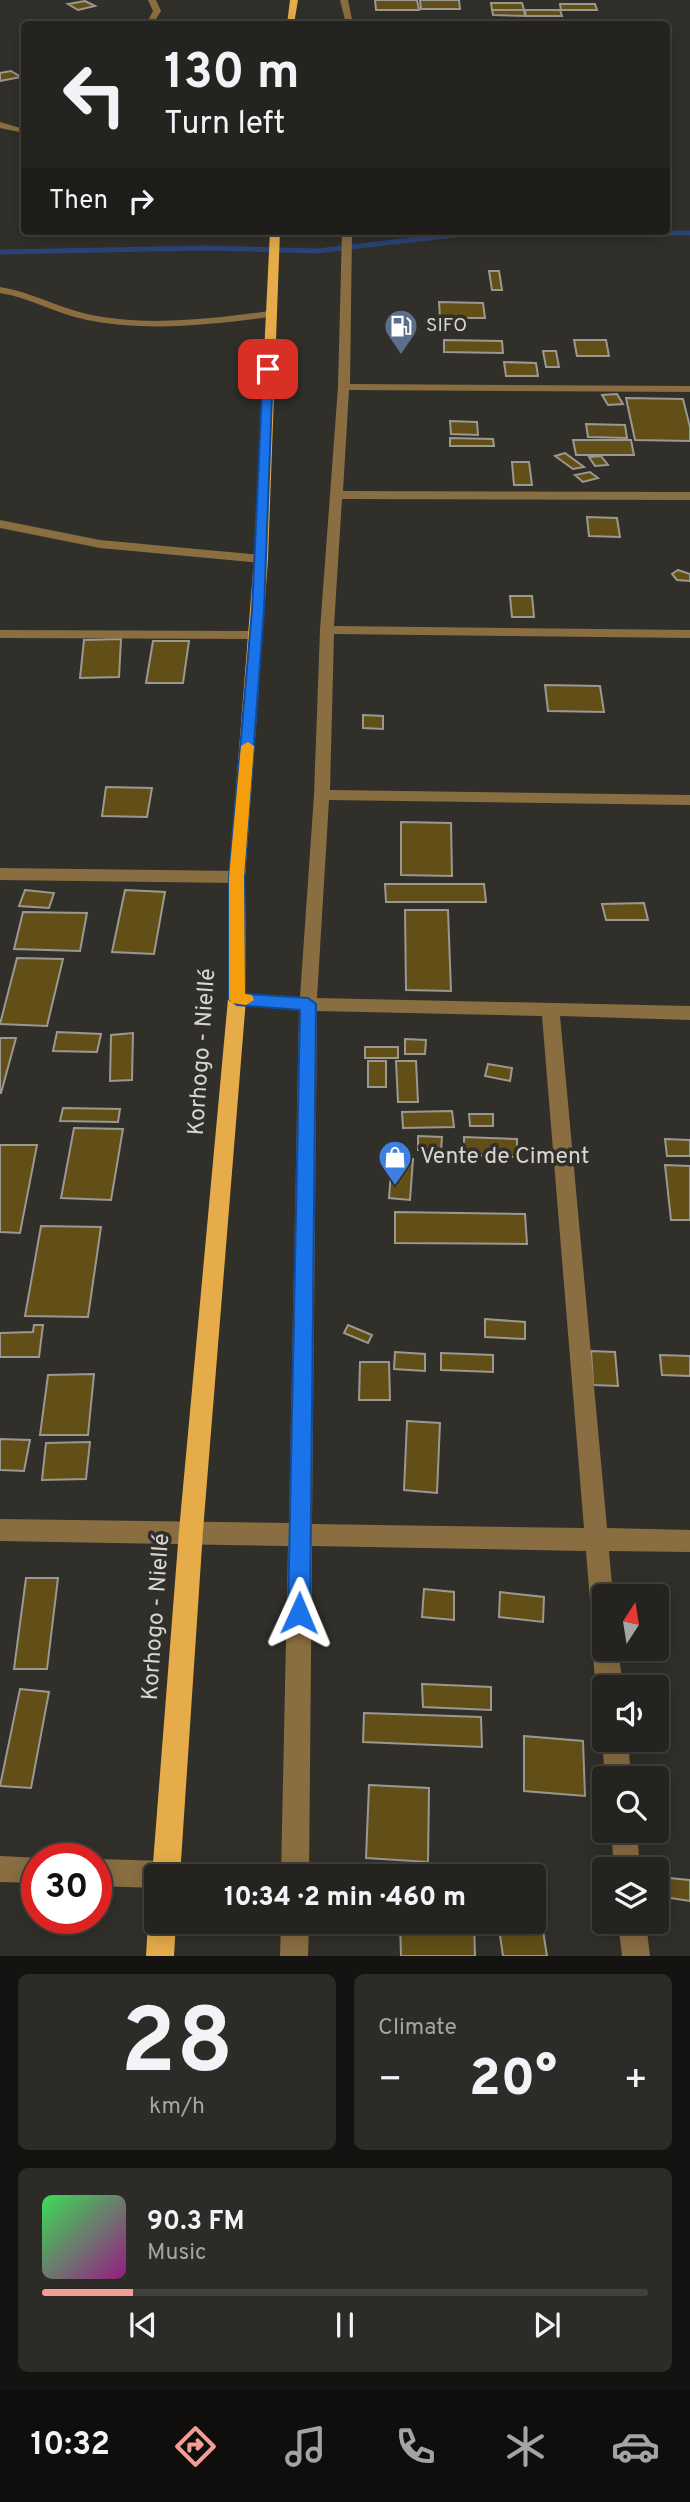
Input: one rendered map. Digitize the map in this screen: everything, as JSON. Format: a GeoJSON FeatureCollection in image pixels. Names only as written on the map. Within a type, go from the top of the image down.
{"type":"FeatureCollection","features":[{"type":"Feature","properties":{"kind":"main road"},"geometry":{"type":"LineString","coordinates":[[291,21],[294,0]]}},
{"type":"Feature","properties":{"kind":"main road","name":"Korhogo - Niellé"},"geometry":{"type":"LineString","coordinates":[[167,1864],[191,1531],[237,999],[237,877],[261,559],[275,235]]}},
{"type":"Feature","properties":{"kind":"main road"},"geometry":{"type":"LineString","coordinates":[[160,1956],[161,1934]]}},
{"type":"Feature","properties":{"kind":"street"},"geometry":{"type":"LineString","coordinates":[[152,0],[157,11],[152,21]]}},
{"type":"Feature","properties":{"kind":"street"},"geometry":{"type":"LineString","coordinates":[[344,0],[349,21]]}},
{"type":"Feature","properties":{"kind":"street"},"geometry":{"type":"LineString","coordinates":[[0,118],[3,126],[21,130]]}},
{"type":"Feature","properties":{"kind":"street"},"geometry":{"type":"LineString","coordinates":[[295,1864],[308,1004],[322,795],[327,630],[344,387],[347,235]]}},
{"type":"Feature","properties":{"kind":"street"},"geometry":{"type":"LineString","coordinates":[[0,290],[17,292],[96,319],[210,323],[270,314]]}},
{"type":"Feature","properties":{"kind":"street"},"geometry":{"type":"LineString","coordinates":[[344,387],[690,388]]}},
{"type":"Feature","properties":{"kind":"street"},"geometry":{"type":"LineString","coordinates":[[337,495],[690,496]]}},
{"type":"Feature","properties":{"kind":"street"},"geometry":{"type":"LineString","coordinates":[[0,524],[100,544],[261,559]]}},
{"type":"Feature","properties":{"kind":"street"},"geometry":{"type":"LineString","coordinates":[[327,630],[690,634]]}},
{"type":"Feature","properties":{"kind":"street"},"geometry":{"type":"LineString","coordinates":[[0,634],[256,635]]}},
{"type":"Feature","properties":{"kind":"street"},"geometry":{"type":"LineString","coordinates":[[322,795],[690,800]]}},
{"type":"Feature","properties":{"kind":"street"},"geometry":{"type":"LineString","coordinates":[[0,874],[237,877]]}},
{"type":"Feature","properties":{"kind":"street"},"geometry":{"type":"LineString","coordinates":[[237,999],[308,1004],[690,1013]]}},
{"type":"Feature","properties":{"kind":"street"},"geometry":{"type":"LineString","coordinates":[[550,1010],[600,1584]]}},
{"type":"Feature","properties":{"kind":"street"},"geometry":{"type":"LineString","coordinates":[[0,1530],[690,1541]]}},
{"type":"Feature","properties":{"kind":"street"},"geometry":{"type":"LineString","coordinates":[[0,1869],[21,1870]]}},
{"type":"Feature","properties":{"kind":"street"},"geometry":{"type":"LineString","coordinates":[[112,1873],[144,1875]]}},
{"type":"Feature","properties":{"kind":"street"},"geometry":{"type":"LineString","coordinates":[[294,1956],[295,1934]]}},
{"type":"Feature","properties":{"kind":"street"},"geometry":{"type":"LineString","coordinates":[[633,1934],[636,1956]]}},
{"type":"Feature","properties":{"kind":"building"},"geometry":{"type":"Polygon","coordinates":[[[375,0],[417,0],[419,10],[376,10],[375,0]]]}},
{"type":"Feature","properties":{"kind":"building"},"geometry":{"type":"Polygon","coordinates":[[[420,0],[459,0],[460,9],[421,9],[420,0]]]}},
{"type":"Feature","properties":{"kind":"building"},"geometry":{"type":"Polygon","coordinates":[[[85,1],[95,6],[78,10],[68,4],[85,1]]]}},
{"type":"Feature","properties":{"kind":"building"},"geometry":{"type":"Polygon","coordinates":[[[491,3],[522,3],[524,10],[492,10],[491,3]]]}},
{"type":"Feature","properties":{"kind":"building"},"geometry":{"type":"Polygon","coordinates":[[[560,4],[595,4],[597,10],[561,10],[560,4]]]}},
{"type":"Feature","properties":{"kind":"building"},"geometry":{"type":"Polygon","coordinates":[[[492,10],[524,10],[525,16],[493,15],[492,10]]]}},
{"type":"Feature","properties":{"kind":"building"},"geometry":{"type":"Polygon","coordinates":[[[525,10],[560,10],[562,16],[526,16],[525,10]]]}},
{"type":"Feature","properties":{"kind":"building"},"geometry":{"type":"Polygon","coordinates":[[[11,71],[21,77],[0,81],[0,73],[11,71]]]}},
{"type":"Feature","properties":{"kind":"building"},"geometry":{"type":"Polygon","coordinates":[[[489,271],[499,271],[502,290],[492,290],[489,271]]]}},
{"type":"Feature","properties":{"kind":"building"},"geometry":{"type":"Polygon","coordinates":[[[439,302],[483,303],[485,318],[440,318],[439,302]]]}},
{"type":"Feature","properties":{"kind":"building"},"geometry":{"type":"Polygon","coordinates":[[[444,340],[502,341],[503,353],[444,352],[444,340]]]}},
{"type":"Feature","properties":{"kind":"building"},"geometry":{"type":"Polygon","coordinates":[[[574,340],[606,340],[609,356],[577,356],[574,340]]]}},
{"type":"Feature","properties":{"kind":"building"},"geometry":{"type":"Polygon","coordinates":[[[543,351],[556,351],[559,367],[546,367],[543,351]]]}},
{"type":"Feature","properties":{"kind":"building"},"geometry":{"type":"Polygon","coordinates":[[[504,362],[536,363],[538,376],[506,376],[504,362]]]}},
{"type":"Feature","properties":{"kind":"building"},"geometry":{"type":"Polygon","coordinates":[[[617,394],[623,404],[608,405],[602,395],[617,394]]]}},
{"type":"Feature","properties":{"kind":"building"},"geometry":{"type":"Polygon","coordinates":[[[626,398],[683,399],[690,427],[690,441],[635,440],[626,398]]]}},
{"type":"Feature","properties":{"kind":"building"},"geometry":{"type":"Polygon","coordinates":[[[450,421],[477,422],[478,435],[451,434],[450,421]]]}},
{"type":"Feature","properties":{"kind":"building"},"geometry":{"type":"Polygon","coordinates":[[[586,424],[625,425],[627,438],[588,437],[586,424]]]}},
{"type":"Feature","properties":{"kind":"building"},"geometry":{"type":"Polygon","coordinates":[[[450,438],[493,439],[494,446],[450,446],[450,438]]]}},
{"type":"Feature","properties":{"kind":"building"},"geometry":{"type":"Polygon","coordinates":[[[573,440],[631,440],[634,455],[576,455],[573,440]]]}},
{"type":"Feature","properties":{"kind":"building"},"geometry":{"type":"Polygon","coordinates":[[[565,453],[584,467],[573,469],[555,456],[565,453]]]}},
{"type":"Feature","properties":{"kind":"building"},"geometry":{"type":"Polygon","coordinates":[[[601,456],[608,465],[595,466],[589,457],[601,456]]]}},
{"type":"Feature","properties":{"kind":"building"},"geometry":{"type":"Polygon","coordinates":[[[512,462],[529,462],[532,485],[514,485],[512,462]]]}},
{"type":"Feature","properties":{"kind":"building"},"geometry":{"type":"Polygon","coordinates":[[[590,472],[598,478],[583,482],[575,475],[590,472]]]}},
{"type":"Feature","properties":{"kind":"building"},"geometry":{"type":"Polygon","coordinates":[[[587,517],[617,518],[620,537],[589,536],[587,517]]]}},
{"type":"Feature","properties":{"kind":"building"},"geometry":{"type":"Polygon","coordinates":[[[678,570],[690,574],[690,581],[677,580],[672,574],[678,570]]]}},
{"type":"Feature","properties":{"kind":"building"},"geometry":{"type":"Polygon","coordinates":[[[510,596],[532,596],[534,617],[512,617],[510,596]]]}},
{"type":"Feature","properties":{"kind":"building"},"geometry":{"type":"Polygon","coordinates":[[[121,639],[119,677],[80,678],[84,640],[121,639]]]}},
{"type":"Feature","properties":{"kind":"building"},"geometry":{"type":"Polygon","coordinates":[[[153,641],[189,641],[183,683],[146,683],[153,641]]]}},
{"type":"Feature","properties":{"kind":"building"},"geometry":{"type":"Polygon","coordinates":[[[545,685],[600,686],[604,712],[548,711],[545,685]]]}},
{"type":"Feature","properties":{"kind":"building"},"geometry":{"type":"Polygon","coordinates":[[[363,715],[383,716],[383,729],[363,728],[363,715]]]}},
{"type":"Feature","properties":{"kind":"building"},"geometry":{"type":"Polygon","coordinates":[[[106,787],[152,788],[147,817],[102,816],[106,787]]]}},
{"type":"Feature","properties":{"kind":"building"},"geometry":{"type":"Polygon","coordinates":[[[401,822],[451,823],[452,876],[401,875],[401,822]]]}},
{"type":"Feature","properties":{"kind":"building"},"geometry":{"type":"Polygon","coordinates":[[[385,884],[484,884],[486,902],[386,902],[385,884]]]}},
{"type":"Feature","properties":{"kind":"building"},"geometry":{"type":"Polygon","coordinates":[[[25,890],[54,893],[49,908],[19,906],[25,890]]]}},
{"type":"Feature","properties":{"kind":"building"},"geometry":{"type":"Polygon","coordinates":[[[125,890],[165,892],[154,954],[112,952],[125,890]]]}},
{"type":"Feature","properties":{"kind":"building"},"geometry":{"type":"Polygon","coordinates":[[[644,903],[648,920],[606,920],[602,904],[644,903]]]}},
{"type":"Feature","properties":{"kind":"building"},"geometry":{"type":"Polygon","coordinates":[[[405,910],[448,910],[451,991],[406,990],[405,910]]]}},
{"type":"Feature","properties":{"kind":"building"},"geometry":{"type":"Polygon","coordinates":[[[23,912],[87,913],[80,951],[14,949],[23,912]]]}},
{"type":"Feature","properties":{"kind":"building"},"geometry":{"type":"Polygon","coordinates":[[[17,958],[63,959],[47,1026],[0,1024],[17,958]]]}},
{"type":"Feature","properties":{"kind":"building"},"geometry":{"type":"Polygon","coordinates":[[[57,1032],[101,1034],[97,1052],[53,1051],[57,1032]]]}},
{"type":"Feature","properties":{"kind":"building"},"geometry":{"type":"Polygon","coordinates":[[[133,1033],[132,1080],[110,1081],[111,1035],[133,1033]]]}},
{"type":"Feature","properties":{"kind":"building"},"geometry":{"type":"Polygon","coordinates":[[[0,1038],[16,1038],[1,1093],[0,1093],[0,1038]]]}},
{"type":"Feature","properties":{"kind":"building"},"geometry":{"type":"Polygon","coordinates":[[[405,1039],[426,1040],[425,1054],[405,1054],[405,1039]]]}},
{"type":"Feature","properties":{"kind":"building"},"geometry":{"type":"Polygon","coordinates":[[[365,1047],[398,1047],[398,1058],[365,1058],[365,1047]]]}},
{"type":"Feature","properties":{"kind":"building"},"geometry":{"type":"Polygon","coordinates":[[[368,1061],[386,1061],[386,1087],[368,1087],[368,1061]]]}},
{"type":"Feature","properties":{"kind":"building"},"geometry":{"type":"Polygon","coordinates":[[[396,1061],[416,1061],[418,1102],[398,1102],[396,1061]]]}},
{"type":"Feature","properties":{"kind":"building"},"geometry":{"type":"Polygon","coordinates":[[[488,1064],[512,1068],[510,1081],[485,1076],[488,1064]]]}},
{"type":"Feature","properties":{"kind":"building"},"geometry":{"type":"Polygon","coordinates":[[[63,1108],[120,1109],[118,1122],[60,1121],[63,1108]]]}},
{"type":"Feature","properties":{"kind":"building"},"geometry":{"type":"Polygon","coordinates":[[[452,1111],[454,1127],[403,1128],[402,1112],[452,1111]]]}},
{"type":"Feature","properties":{"kind":"building"},"geometry":{"type":"Polygon","coordinates":[[[469,1114],[493,1114],[493,1126],[470,1126],[469,1114]]]}},
{"type":"Feature","properties":{"kind":"building"},"geometry":{"type":"Polygon","coordinates":[[[74,1128],[123,1129],[111,1200],[61,1198],[74,1128]]]}},
{"type":"Feature","properties":{"kind":"building"},"geometry":{"type":"Polygon","coordinates":[[[418,1136],[442,1137],[441,1151],[418,1150],[418,1136]]]}},
{"type":"Feature","properties":{"kind":"building"},"geometry":{"type":"Polygon","coordinates":[[[464,1137],[517,1139],[517,1157],[464,1155],[464,1137]]]}},
{"type":"Feature","properties":{"kind":"building"},"geometry":{"type":"Polygon","coordinates":[[[665,1139],[690,1140],[690,1156],[667,1156],[665,1139]]]}},
{"type":"Feature","properties":{"kind":"building"},"geometry":{"type":"Polygon","coordinates":[[[0,1145],[37,1145],[20,1233],[0,1232],[0,1145]]]}},
{"type":"Feature","properties":{"kind":"building"},"geometry":{"type":"Polygon","coordinates":[[[392,1158],[413,1159],[410,1200],[389,1198],[392,1158]]]}},
{"type":"Feature","properties":{"kind":"building"},"geometry":{"type":"Polygon","coordinates":[[[665,1165],[690,1166],[690,1220],[671,1220],[665,1165]]]}},
{"type":"Feature","properties":{"kind":"building"},"geometry":{"type":"Polygon","coordinates":[[[395,1212],[525,1214],[527,1244],[395,1243],[395,1212]]]}},
{"type":"Feature","properties":{"kind":"building"},"geometry":{"type":"Polygon","coordinates":[[[41,1226],[101,1227],[88,1317],[25,1316],[41,1226]]]}},
{"type":"Feature","properties":{"kind":"building"},"geometry":{"type":"Polygon","coordinates":[[[485,1319],[525,1322],[525,1339],[485,1337],[485,1319]]]}},
{"type":"Feature","properties":{"kind":"building"},"geometry":{"type":"Polygon","coordinates":[[[34,1325],[43,1325],[39,1357],[0,1357],[0,1333],[33,1332],[34,1325]]]}},
{"type":"Feature","properties":{"kind":"building"},"geometry":{"type":"Polygon","coordinates":[[[348,1325],[372,1335],[368,1343],[344,1333],[348,1325]]]}},
{"type":"Feature","properties":{"kind":"building"},"geometry":{"type":"Polygon","coordinates":[[[591,1351],[615,1352],[618,1386],[593,1385],[591,1351]]]}},
{"type":"Feature","properties":{"kind":"building"},"geometry":{"type":"Polygon","coordinates":[[[395,1352],[425,1354],[425,1371],[394,1369],[395,1352]]]}},
{"type":"Feature","properties":{"kind":"building"},"geometry":{"type":"Polygon","coordinates":[[[441,1353],[493,1355],[493,1372],[441,1370],[441,1353]]]}},
{"type":"Feature","properties":{"kind":"building"},"geometry":{"type":"Polygon","coordinates":[[[660,1355],[690,1356],[690,1376],[662,1375],[660,1355]]]}},
{"type":"Feature","properties":{"kind":"building"},"geometry":{"type":"Polygon","coordinates":[[[360,1362],[389,1362],[390,1400],[359,1400],[360,1362]]]}},
{"type":"Feature","properties":{"kind":"building"},"geometry":{"type":"Polygon","coordinates":[[[94,1374],[88,1435],[40,1435],[48,1375],[94,1374]]]}},
{"type":"Feature","properties":{"kind":"building"},"geometry":{"type":"Polygon","coordinates":[[[407,1421],[440,1423],[437,1493],[404,1490],[407,1421]]]}},
{"type":"Feature","properties":{"kind":"building"},"geometry":{"type":"Polygon","coordinates":[[[0,1439],[30,1440],[24,1471],[0,1470],[0,1439]]]}},
{"type":"Feature","properties":{"kind":"building"},"geometry":{"type":"Polygon","coordinates":[[[90,1442],[86,1479],[42,1480],[46,1443],[90,1442]]]}},
{"type":"Feature","properties":{"kind":"building"},"geometry":{"type":"Polygon","coordinates":[[[26,1578],[58,1578],[47,1669],[14,1669],[26,1578]]]}},
{"type":"Feature","properties":{"kind":"building"},"geometry":{"type":"Polygon","coordinates":[[[424,1589],[454,1592],[454,1620],[422,1617],[424,1589]]]}},
{"type":"Feature","properties":{"kind":"building"},"geometry":{"type":"Polygon","coordinates":[[[500,1592],[544,1597],[543,1622],[499,1617],[500,1592]]]}},
{"type":"Feature","properties":{"kind":"building"},"geometry":{"type":"Polygon","coordinates":[[[422,1684],[491,1687],[491,1710],[423,1707],[422,1684]]]}},
{"type":"Feature","properties":{"kind":"building"},"geometry":{"type":"Polygon","coordinates":[[[20,1689],[49,1692],[31,1788],[0,1786],[20,1689]]]}},
{"type":"Feature","properties":{"kind":"building"},"geometry":{"type":"Polygon","coordinates":[[[364,1713],[481,1717],[482,1747],[363,1742],[364,1713]]]}},
{"type":"Feature","properties":{"kind":"building"},"geometry":{"type":"Polygon","coordinates":[[[524,1736],[583,1741],[585,1796],[524,1791],[524,1736]]]}},
{"type":"Feature","properties":{"kind":"building"},"geometry":{"type":"Polygon","coordinates":[[[369,1785],[429,1788],[428,1862],[366,1858],[369,1785]]]}},
{"type":"Feature","properties":{"kind":"building"},"geometry":{"type":"Polygon","coordinates":[[[669,1878],[690,1880],[690,1901],[670,1898],[669,1878]]]}},
{"type":"Feature","properties":{"kind":"building"},"geometry":{"type":"Polygon","coordinates":[[[400,1934],[474,1934],[475,1956],[401,1956],[400,1934]]]}},
{"type":"Feature","properties":{"kind":"building"},"geometry":{"type":"Polygon","coordinates":[[[500,1934],[544,1934],[547,1956],[503,1956],[500,1934]]]}},
{"type":"Feature","properties":{"kind":"waterway"},"geometry":{"type":"LineString","coordinates":[[670,233],[690,233]]}},
{"type":"Feature","properties":{"kind":"waterway"},"geometry":{"type":"LineString","coordinates":[[0,252],[205,248],[317,251],[454,235]]}},
{"type":"Feature","properties":{"kind":"slow traffic"},"geometry":{"type":"LineString","coordinates":[[246,1000],[237,999],[237,877],[248,746]]}},
{"type":"Feature","properties":{"kind":"place","name":"SIFO"},"geometry":{"type":"Point","coordinates":[401,356]}},
{"type":"Feature","properties":{"kind":"place","name":"Vente de Ciment"},"geometry":{"type":"Point","coordinates":[395,1187]}},
{"type":"Feature","properties":{"kind":"route"},"geometry":{"type":"LineString","coordinates":[[268,369],[258,610],[237,877],[237,999],[308,1004],[299,1613]]}}]}
